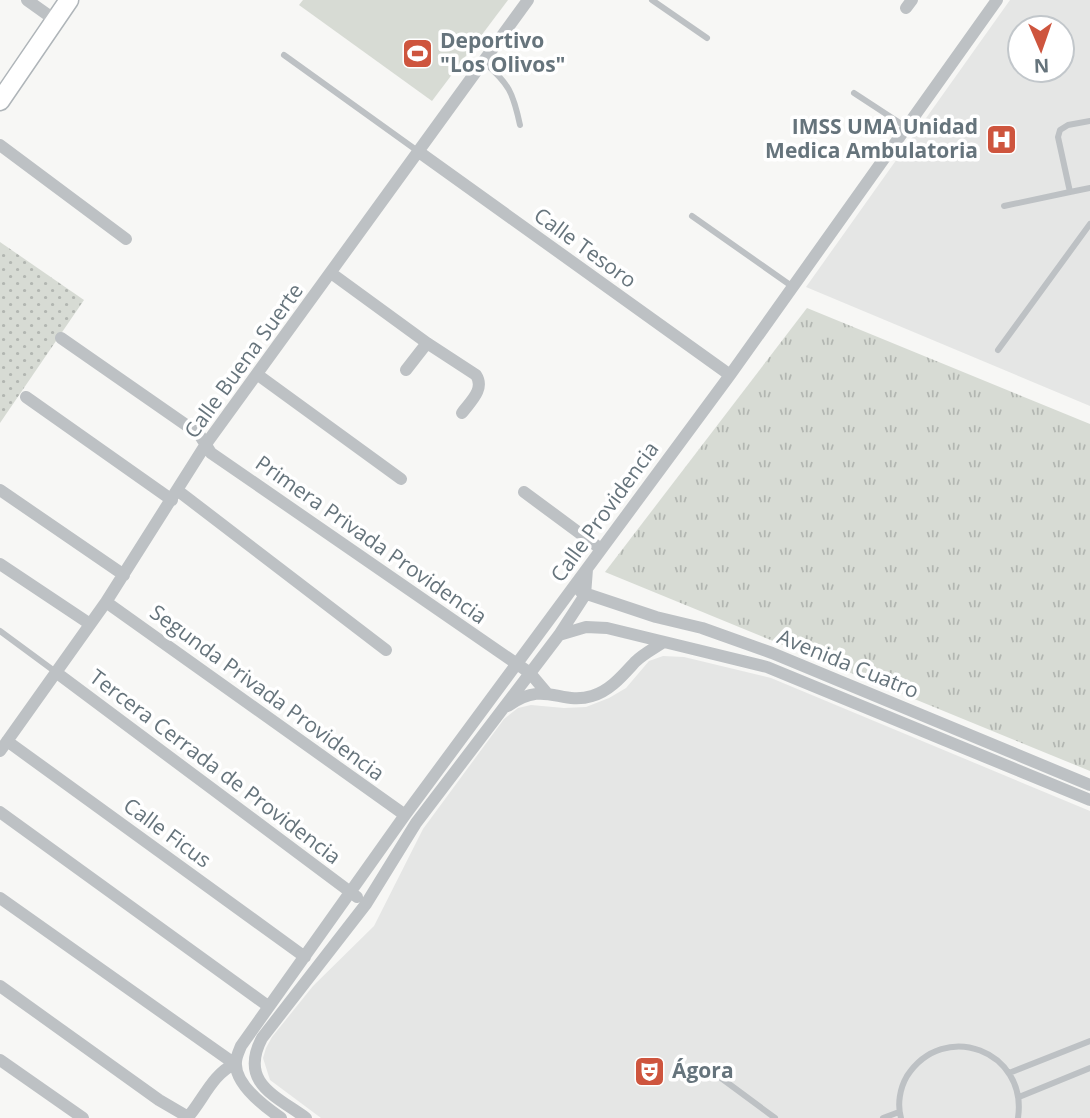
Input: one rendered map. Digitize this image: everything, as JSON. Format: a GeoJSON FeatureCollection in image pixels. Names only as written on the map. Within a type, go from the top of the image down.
{"type":"FeatureCollection","features":[{"type":"Feature","properties":{"kind":"street"},"geometry":{"type":"LineString","coordinates":[[27,0],[55,20]]}},
{"type":"Feature","properties":{"kind":"street"},"geometry":{"type":"LineString","coordinates":[[0,101],[69,0]]}},
{"type":"Feature","properties":{"kind":"street","name":"Calle Buena Suerte"},"geometry":{"type":"LineString","coordinates":[[4,746],[106,602],[206,444],[528,0]]}},
{"type":"Feature","properties":{"kind":"street","name":"Calle Providencia"},"geometry":{"type":"LineString","coordinates":[[235,1065],[241,1046],[268,1006],[730,375],[997,0]]}},
{"type":"Feature","properties":{"kind":"street"},"geometry":{"type":"LineString","coordinates":[[0,145],[126,239]]}},
{"type":"Feature","properties":{"kind":"street","name":"Calle Tesoro"},"geometry":{"type":"LineString","coordinates":[[419,152],[730,375]]}},
{"type":"Feature","properties":{"kind":"street"},"geometry":{"type":"LineString","coordinates":[[331,273],[426,343],[476,375],[480,389],[462,412]]}},
{"type":"Feature","properties":{"kind":"street","name":"Primera Privada Providencia"},"geometry":{"type":"LineString","coordinates":[[61,338],[200,434],[211,453],[530,673],[546,692]]}},
{"type":"Feature","properties":{"kind":"street"},"geometry":{"type":"LineString","coordinates":[[407,370],[426,343]]}},
{"type":"Feature","properties":{"kind":"street"},"geometry":{"type":"LineString","coordinates":[[258,375],[401,479]]}},
{"type":"Feature","properties":{"kind":"street"},"geometry":{"type":"LineString","coordinates":[[26,397],[174,495],[386,650]]}},
{"type":"Feature","properties":{"kind":"street"},"geometry":{"type":"LineString","coordinates":[[0,490],[124,575]]}},
{"type":"Feature","properties":{"kind":"street"},"geometry":{"type":"LineString","coordinates":[[524,492],[601,549]]}},
{"type":"Feature","properties":{"kind":"street"},"geometry":{"type":"LineString","coordinates":[[0,564],[90,624]]}},
{"type":"Feature","properties":{"kind":"street"},"geometry":{"type":"LineString","coordinates":[[586,595],[587,569]]}},
{"type":"Feature","properties":{"kind":"street","name":"Avenida Cuatro"},"geometry":{"type":"LineString","coordinates":[[573,587],[586,595],[702,628],[772,653],[1090,785]]}},
{"type":"Feature","properties":{"kind":"street","name":"Calle Providencia"},"geometry":{"type":"LineString","coordinates":[[306,1118],[257,1079],[253,1067],[254,1052],[366,904],[416,823],[559,635],[586,595]]}},
{"type":"Feature","properties":{"kind":"street","name":"Segunda Privada Providencia"},"geometry":{"type":"LineString","coordinates":[[106,602],[405,816]]}},
{"type":"Feature","properties":{"kind":"street","name":"Avenida Cuatro"},"geometry":{"type":"LineString","coordinates":[[559,635],[572,629],[607,628],[767,667],[1090,800]]}},
{"type":"Feature","properties":{"kind":"street"},"geometry":{"type":"LineString","coordinates":[[499,712],[519,697],[546,692],[572,698],[593,696],[613,684],[636,661],[662,643]]}},
{"type":"Feature","properties":{"kind":"street","name":"Tercera Cerrada de Providencia"},"geometry":{"type":"LineString","coordinates":[[57,673],[366,904]]}},
{"type":"Feature","properties":{"kind":"street","name":"Calle Ficus"},"geometry":{"type":"LineString","coordinates":[[4,746],[305,957]]}},
{"type":"Feature","properties":{"kind":"street"},"geometry":{"type":"LineString","coordinates":[[998,762],[1003,748]]}},
{"type":"Feature","properties":{"kind":"street"},"geometry":{"type":"LineString","coordinates":[[0,812],[268,1006]]}},
{"type":"Feature","properties":{"kind":"street"},"geometry":{"type":"LineString","coordinates":[[0,898],[235,1065],[248,1090],[261,1105],[281,1118]]}},
{"type":"Feature","properties":{"kind":"street"},"geometry":{"type":"LineString","coordinates":[[0,986],[159,1100],[188,1117],[219,1074],[235,1065]]}},
{"type":"Feature","properties":{"kind":"street"},"geometry":{"type":"LineString","coordinates":[[0,1060],[83,1118]]}},
{"type":"Feature","properties":{"kind":"lane"},"geometry":{"type":"LineString","coordinates":[[652,0],[707,38]]}},
{"type":"Feature","properties":{"kind":"lane"},"geometry":{"type":"LineString","coordinates":[[284,55],[419,152]]}},
{"type":"Feature","properties":{"kind":"lane"},"geometry":{"type":"LineString","coordinates":[[484,62],[499,75],[513,94],[520,125]]}},
{"type":"Feature","properties":{"kind":"lane"},"geometry":{"type":"LineString","coordinates":[[854,93],[906,127]]}},
{"type":"Feature","properties":{"kind":"lane"},"geometry":{"type":"LineString","coordinates":[[1070,192],[1058,137],[1060,130],[1068,125],[1090,121]]}},
{"type":"Feature","properties":{"kind":"lane"},"geometry":{"type":"LineString","coordinates":[[1004,206],[1090,188]]}},
{"type":"Feature","properties":{"kind":"lane"},"geometry":{"type":"LineString","coordinates":[[692,216],[793,287]]}},
{"type":"Feature","properties":{"kind":"lane"},"geometry":{"type":"LineString","coordinates":[[998,350],[1090,224]]}},
{"type":"Feature","properties":{"kind":"lane"},"geometry":{"type":"LineString","coordinates":[[0,631],[57,673]]}},
{"type":"Feature","properties":{"kind":"lane"},"geometry":{"type":"LineString","coordinates":[[1009,1073],[1090,1041]]}},
{"type":"Feature","properties":{"kind":"lane"},"geometry":{"type":"LineString","coordinates":[[883,1118],[900,1115],[900,1096],[908,1074],[925,1057],[939,1049],[955,1046],[970,1047],[992,1056],[1009,1073],[1019,1097],[1018,1118]]}},
{"type":"Feature","properties":{"kind":"lane"},"geometry":{"type":"LineString","coordinates":[[1019,1097],[1090,1068]]}},
{"type":"Feature","properties":{"kind":"lane"},"geometry":{"type":"LineString","coordinates":[[721,1077],[775,1118]]}},
{"type":"Feature","properties":{"kind":"shaded area","name":"IMSS UMA Unidad Medica Ambulatoria"},"geometry":{"type":"Polygon","coordinates":[[[1010,0],[1090,0],[1090,406],[806,287],[1010,0]]]}},
{"type":"Feature","properties":{"kind":"shaded area"},"geometry":{"type":"Polygon","coordinates":[[[663,656],[684,657],[771,678],[1090,811],[1090,1118],[321,1118],[270,1080],[263,1058],[272,1037],[313,986],[374,926],[423,829],[504,719],[518,708],[531,705],[586,707],[609,698],[626,688],[649,661],[663,656]]]}},
{"type":"Feature","properties":{"kind":"green space","name":"Deportivo \"Los Olivos\""},"geometry":{"type":"Polygon","coordinates":[[[303,0],[508,0],[432,101],[299,5],[303,0]]]}},
{"type":"Feature","properties":{"kind":"green space"},"geometry":{"type":"Polygon","coordinates":[[[0,242],[84,300],[0,423],[0,242]]]}},
{"type":"Feature","properties":{"kind":"green space"},"geometry":{"type":"Polygon","coordinates":[[[807,308],[1090,424],[1090,771],[605,572],[807,308]]]}},
{"type":"Feature","properties":{"kind":"place","name":"Deportivo \"Los Olivos\""},"geometry":{"type":"Point","coordinates":[417,53]}},
{"type":"Feature","properties":{"kind":"place","name":"IMSS UMA Unidad Medica Ambulatoria"},"geometry":{"type":"Point","coordinates":[1001,139]}},
{"type":"Feature","properties":{"kind":"place","name":"Ágora"},"geometry":{"type":"Point","coordinates":[649,1071]}}]}
